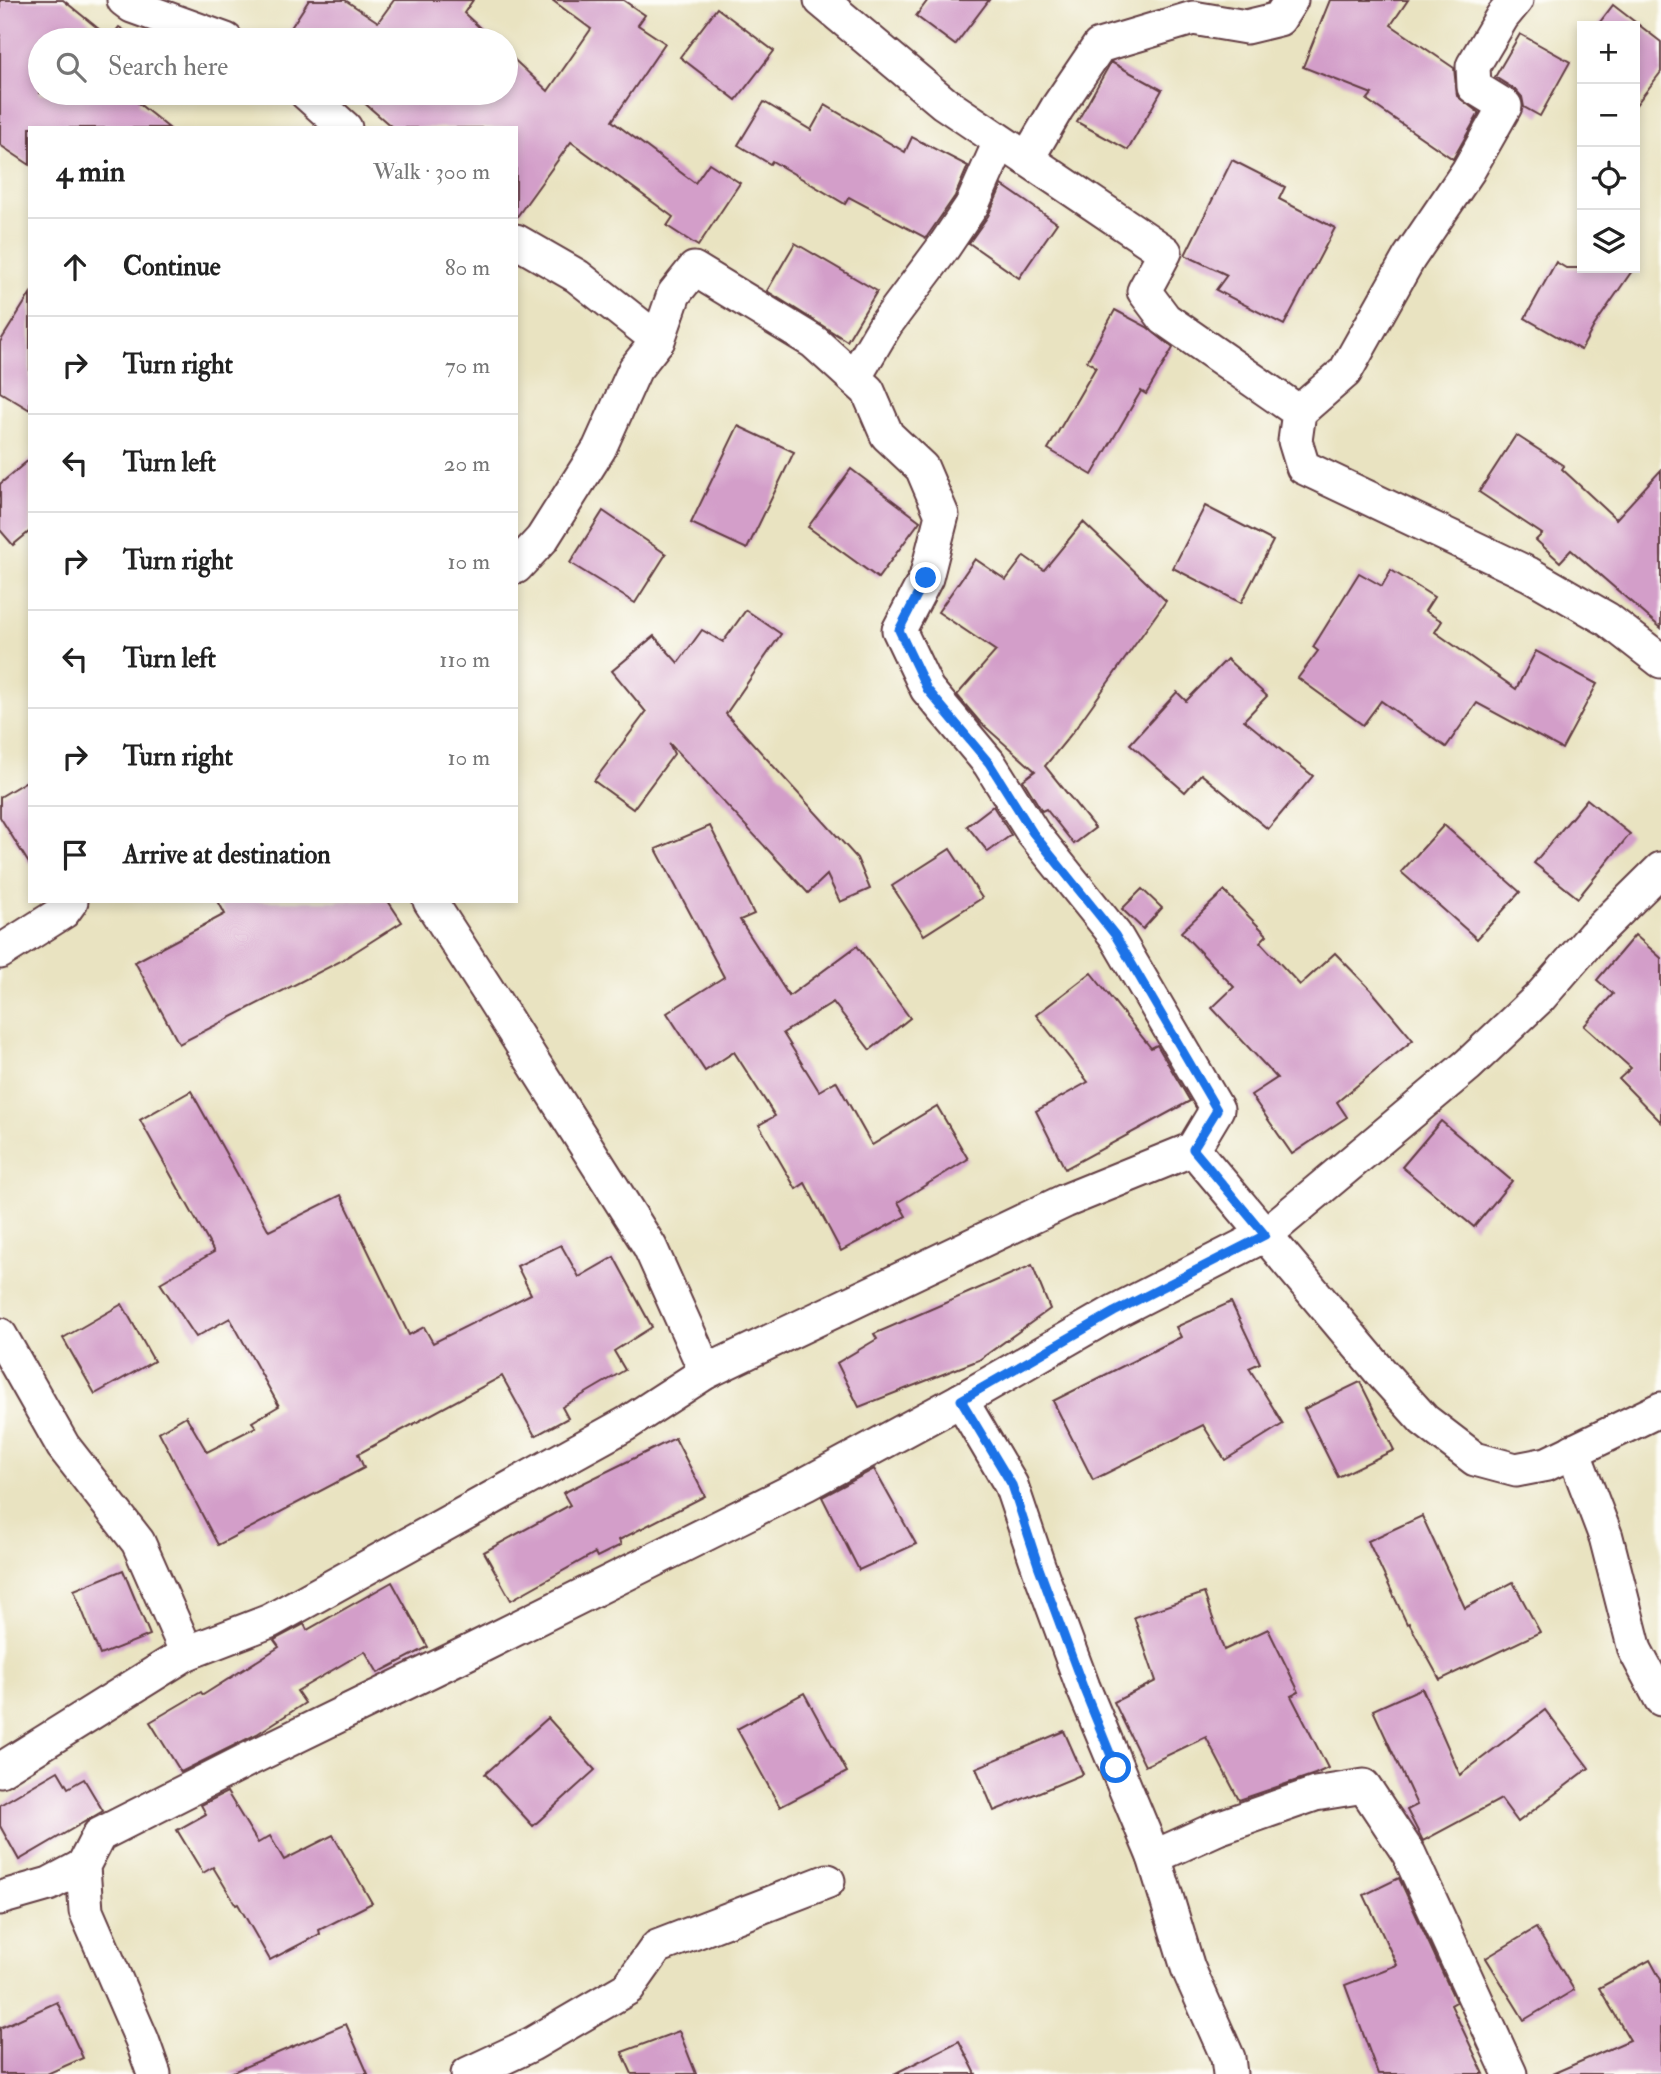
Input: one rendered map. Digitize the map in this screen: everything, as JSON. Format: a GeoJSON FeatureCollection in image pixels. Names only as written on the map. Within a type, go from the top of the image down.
{"type":"FeatureCollection","features":[{"type":"Feature","properties":{"kind":"street"},"geometry":{"type":"LineString","coordinates":[[124,0],[132,6],[193,28]]}},
{"type":"Feature","properties":{"kind":"street"},"geometry":{"type":"LineString","coordinates":[[854,378],[886,324],[972,205],[1014,151],[1057,108],[1099,46],[1193,18],[1246,27],[1279,19],[1291,0]]}},
{"type":"Feature","properties":{"kind":"street"},"geometry":{"type":"LineString","coordinates":[[1516,0],[1473,66],[1474,87],[1504,106],[1468,171],[1409,258],[1345,372],[1299,412],[1295,441],[1303,467],[1529,574],[1607,619],[1661,661]]}},
{"type":"Feature","properties":{"kind":"street"},"geometry":{"type":"LineString","coordinates":[[837,5],[944,103],[1164,252],[1144,291],[1165,319],[1299,412]]}},
{"type":"Feature","properties":{"kind":"street"},"geometry":{"type":"LineString","coordinates":[[319,105],[343,126]]}},
{"type":"Feature","properties":{"kind":"street"},"geometry":{"type":"LineString","coordinates":[[518,242],[577,276],[657,340]]}},
{"type":"Feature","properties":{"kind":"street"},"geometry":{"type":"LineString","coordinates":[[0,1770],[187,1653],[270,1621],[626,1424],[706,1372],[915,1271],[999,1235],[1065,1201],[1193,1149],[1217,1110],[1115,935],[1033,833],[989,763],[927,689],[899,630],[926,578],[942,515],[922,468],[887,435],[868,391],[814,342],[694,270],[674,294],[657,340],[635,369],[599,449],[542,539],[518,564]]}},
{"type":"Feature","properties":{"kind":"street"},"geometry":{"type":"LineString","coordinates":[[154,2074],[86,1911],[83,1866],[99,1835],[794,1490],[961,1400],[1114,1312],[1265,1235],[1468,1065],[1541,996],[1593,936],[1661,869]]}},
{"type":"Feature","properties":{"kind":"street"},"geometry":{"type":"LineString","coordinates":[[0,952],[63,912],[70,903]]}},
{"type":"Feature","properties":{"kind":"street"},"geometry":{"type":"LineString","coordinates":[[430,903],[650,1247],[706,1372]]}},
{"type":"Feature","properties":{"kind":"street"},"geometry":{"type":"LineString","coordinates":[[1193,1149],[1424,1420],[1475,1460],[1516,1470],[1547,1464],[1661,1409]]}},
{"type":"Feature","properties":{"kind":"street"},"geometry":{"type":"LineString","coordinates":[[0,1335],[63,1446],[138,1542],[187,1653]]}},
{"type":"Feature","properties":{"kind":"street"},"geometry":{"type":"LineString","coordinates":[[961,1400],[1012,1485],[1083,1687],[1154,1857],[1188,1968],[1228,2058],[1230,2074]]}},
{"type":"Feature","properties":{"kind":"street"},"geometry":{"type":"LineString","coordinates":[[1573,1451],[1606,1537],[1635,1650],[1661,1699]]}},
{"type":"Feature","properties":{"kind":"street"},"geometry":{"type":"LineString","coordinates":[[1154,1857],[1218,1828],[1315,1794],[1364,1786],[1409,1854],[1510,2074]]}},
{"type":"Feature","properties":{"kind":"street"},"geometry":{"type":"LineString","coordinates":[[0,1898],[49,1884],[83,1866]]}},
{"type":"Feature","properties":{"kind":"street"},"geometry":{"type":"LineString","coordinates":[[468,2074],[532,2044],[628,1988],[657,1947],[828,1881]]}},
{"type":"Feature","properties":{"kind":"building"},"geometry":{"type":"Polygon","coordinates":[[[0,0],[63,0],[98,28],[28,28],[28,105],[140,105],[167,126],[28,126],[28,164],[0,145],[0,0]]]}},
{"type":"Feature","properties":{"kind":"building"},"geometry":{"type":"Polygon","coordinates":[[[309,0],[345,0],[378,22],[394,0],[473,0],[464,13],[480,28],[291,28],[309,0]]]}},
{"type":"Feature","properties":{"kind":"building"},"geometry":{"type":"Polygon","coordinates":[[[552,0],[623,0],[645,15],[638,25],[665,43],[612,121],[695,183],[709,163],[740,183],[698,246],[667,226],[673,217],[571,142],[518,215],[518,126],[391,126],[367,105],[518,105],[518,63],[548,91],[591,29],[552,0]]]}},
{"type":"Feature","properties":{"kind":"building"},"geometry":{"type":"Polygon","coordinates":[[[928,0],[989,0],[955,45],[916,16],[928,0]]]}},
{"type":"Feature","properties":{"kind":"building"},"geometry":{"type":"Polygon","coordinates":[[[1330,0],[1408,0],[1391,25],[1454,68],[1457,96],[1479,113],[1453,159],[1367,100],[1372,94],[1303,67],[1330,0]]]}},
{"type":"Feature","properties":{"kind":"building"},"geometry":{"type":"Polygon","coordinates":[[[1613,5],[1634,21],[1601,21],[1613,5]]]}},
{"type":"Feature","properties":{"kind":"building"},"geometry":{"type":"Polygon","coordinates":[[[717,8],[774,51],[736,100],[680,57],[717,8]]]}},
{"type":"Feature","properties":{"kind":"building"},"geometry":{"type":"Polygon","coordinates":[[[1640,26],[1661,42],[1661,72],[1640,99],[1640,26]]]}},
{"type":"Feature","properties":{"kind":"building"},"geometry":{"type":"Polygon","coordinates":[[[1520,34],[1570,62],[1540,116],[1524,107],[1522,97],[1516,90],[1495,77],[1520,34]]]}},
{"type":"Feature","properties":{"kind":"building"},"geometry":{"type":"Polygon","coordinates":[[[1111,62],[1162,90],[1128,150],[1077,122],[1111,62]]]}},
{"type":"Feature","properties":{"kind":"building"},"geometry":{"type":"Polygon","coordinates":[[[764,102],[811,130],[825,105],[905,152],[912,137],[968,166],[955,196],[926,238],[849,197],[845,204],[772,161],[770,164],[738,145],[764,102]]]}},
{"type":"Feature","properties":{"kind":"building"},"geometry":{"type":"Polygon","coordinates":[[[1232,160],[1285,187],[1279,199],[1335,228],[1284,325],[1216,290],[1227,275],[1185,255],[1232,160]]]}},
{"type":"Feature","properties":{"kind":"building"},"geometry":{"type":"Polygon","coordinates":[[[1002,185],[1057,223],[1019,278],[969,243],[988,216],[1002,185]]]}},
{"type":"Feature","properties":{"kind":"building"},"geometry":{"type":"Polygon","coordinates":[[[795,243],[877,291],[847,341],[767,291],[795,243]]]}},
{"type":"Feature","properties":{"kind":"building"},"geometry":{"type":"Polygon","coordinates":[[[1556,262],[1566,268],[1577,268],[1577,273],[1631,273],[1581,350],[1525,318],[1556,262]]]}},
{"type":"Feature","properties":{"kind":"building"},"geometry":{"type":"Polygon","coordinates":[[[28,297],[28,409],[0,392],[0,342],[28,297]]]}},
{"type":"Feature","properties":{"kind":"building"},"geometry":{"type":"Polygon","coordinates":[[[1115,310],[1147,327],[1173,348],[1146,394],[1141,391],[1092,475],[1048,449],[1096,367],[1087,361],[1115,310]]]}},
{"type":"Feature","properties":{"kind":"building"},"geometry":{"type":"Polygon","coordinates":[[[738,426],[794,452],[747,549],[691,523],[738,426]]]}},
{"type":"Feature","properties":{"kind":"building"},"geometry":{"type":"Polygon","coordinates":[[[1516,435],[1564,466],[1562,469],[1616,519],[1661,470],[1661,628],[1571,550],[1560,562],[1536,540],[1542,534],[1479,492],[1516,435]]]}},
{"type":"Feature","properties":{"kind":"building"},"geometry":{"type":"Polygon","coordinates":[[[28,461],[28,533],[13,545],[0,530],[0,484],[28,461]]]}},
{"type":"Feature","properties":{"kind":"building"},"geometry":{"type":"Polygon","coordinates":[[[851,469],[920,521],[878,578],[808,527],[851,469]]]}},
{"type":"Feature","properties":{"kind":"building"},"geometry":{"type":"Polygon","coordinates":[[[1205,506],[1273,541],[1241,603],[1173,568],[1205,506]]]}},
{"type":"Feature","properties":{"kind":"building"},"geometry":{"type":"Polygon","coordinates":[[[603,511],[666,554],[635,603],[570,563],[603,511]]]}},
{"type":"Feature","properties":{"kind":"building"},"geometry":{"type":"Polygon","coordinates":[[[1083,522],[1166,601],[1073,732],[1045,766],[1095,828],[1074,844],[1046,809],[1042,811],[1023,780],[1035,771],[980,722],[957,695],[996,651],[938,612],[975,559],[1006,580],[1024,556],[1044,570],[1083,522]]]}},
{"type":"Feature","properties":{"kind":"building"},"geometry":{"type":"Polygon","coordinates":[[[1391,570],[1434,597],[1425,611],[1442,621],[1435,632],[1516,689],[1536,651],[1597,684],[1562,749],[1477,703],[1446,747],[1381,701],[1363,725],[1298,678],[1318,651],[1313,647],[1359,573],[1382,586],[1391,570]]]}},
{"type":"Feature","properties":{"kind":"building"},"geometry":{"type":"Polygon","coordinates":[[[746,610],[781,634],[726,714],[857,858],[870,889],[840,902],[827,875],[808,893],[669,743],[674,754],[633,809],[594,781],[646,712],[612,671],[654,636],[678,663],[702,630],[723,642],[746,610]]]}},
{"type":"Feature","properties":{"kind":"building"},"geometry":{"type":"Polygon","coordinates":[[[1227,659],[1267,696],[1244,720],[1313,776],[1268,829],[1201,774],[1185,792],[1130,744],[1177,692],[1186,701],[1227,659]]]}},
{"type":"Feature","properties":{"kind":"building"},"geometry":{"type":"Polygon","coordinates":[[[28,780],[28,862],[0,817],[0,797],[28,780]]]}},
{"type":"Feature","properties":{"kind":"building"},"geometry":{"type":"Polygon","coordinates":[[[1587,799],[1630,834],[1578,898],[1534,863],[1587,799]]]}},
{"type":"Feature","properties":{"kind":"building"},"geometry":{"type":"Polygon","coordinates":[[[993,806],[1011,835],[988,852],[967,826],[993,806]]]}},
{"type":"Feature","properties":{"kind":"building"},"geometry":{"type":"Polygon","coordinates":[[[1444,825],[1520,892],[1477,939],[1401,872],[1444,825]]]}},
{"type":"Feature","properties":{"kind":"building"},"geometry":{"type":"Polygon","coordinates":[[[710,826],[754,914],[740,920],[789,996],[857,946],[910,1018],[870,1050],[833,1002],[783,1033],[819,1091],[836,1081],[872,1145],[937,1106],[968,1159],[898,1202],[906,1216],[841,1251],[805,1183],[796,1189],[759,1125],[775,1116],[734,1052],[705,1071],[667,1013],[724,977],[656,849],[710,826]]]}},
{"type":"Feature","properties":{"kind":"building"},"geometry":{"type":"Polygon","coordinates":[[[950,849],[982,898],[924,935],[892,886],[950,849]]]}},
{"type":"Feature","properties":{"kind":"building"},"geometry":{"type":"Polygon","coordinates":[[[1142,889],[1162,908],[1143,929],[1122,909],[1142,889]]]}},
{"type":"Feature","properties":{"kind":"building"},"geometry":{"type":"Polygon","coordinates":[[[1224,891],[1267,935],[1260,942],[1300,985],[1335,953],[1371,990],[1413,1040],[1337,1102],[1347,1117],[1292,1154],[1251,1095],[1277,1078],[1212,1008],[1234,987],[1181,932],[1224,891]]]}},
{"type":"Feature","properties":{"kind":"building"},"geometry":{"type":"Polygon","coordinates":[[[219,903],[389,903],[402,922],[339,962],[179,1044],[135,962],[225,914],[219,903]]]}},
{"type":"Feature","properties":{"kind":"building"},"geometry":{"type":"Polygon","coordinates":[[[1635,935],[1661,958],[1661,1122],[1619,1079],[1631,1068],[1584,1026],[1613,994],[1597,980],[1635,935]]]}},
{"type":"Feature","properties":{"kind":"building"},"geometry":{"type":"Polygon","coordinates":[[[1091,973],[1151,1048],[1157,1045],[1190,1101],[1065,1169],[1036,1111],[1088,1082],[1036,1015],[1091,973]]]}},
{"type":"Feature","properties":{"kind":"building"},"geometry":{"type":"Polygon","coordinates":[[[191,1091],[269,1231],[341,1195],[409,1335],[424,1327],[433,1343],[531,1294],[517,1266],[561,1245],[579,1277],[614,1257],[652,1327],[614,1351],[625,1370],[562,1407],[568,1418],[535,1436],[502,1376],[358,1454],[364,1468],[218,1545],[159,1432],[186,1416],[207,1452],[256,1427],[252,1422],[279,1406],[230,1318],[196,1337],[160,1283],[214,1252],[140,1120],[191,1091]]]}},
{"type":"Feature","properties":{"kind":"building"},"geometry":{"type":"Polygon","coordinates":[[[1441,1121],[1512,1181],[1474,1227],[1402,1167],[1441,1121]]]}},
{"type":"Feature","properties":{"kind":"building"},"geometry":{"type":"Polygon","coordinates":[[[1032,1265],[1050,1309],[979,1360],[859,1407],[837,1363],[877,1339],[874,1334],[1032,1265]]]}},
{"type":"Feature","properties":{"kind":"building"},"geometry":{"type":"Polygon","coordinates":[[[1231,1302],[1260,1363],[1249,1368],[1283,1424],[1225,1460],[1203,1425],[1093,1480],[1053,1401],[1181,1337],[1176,1327],[1231,1302]]]}},
{"type":"Feature","properties":{"kind":"building"},"geometry":{"type":"Polygon","coordinates":[[[122,1304],[154,1361],[95,1394],[63,1338],[122,1304]]]}},
{"type":"Feature","properties":{"kind":"building"},"geometry":{"type":"Polygon","coordinates":[[[1360,1382],[1394,1450],[1338,1477],[1304,1409],[1360,1382]]]}},
{"type":"Feature","properties":{"kind":"building"},"geometry":{"type":"Polygon","coordinates":[[[675,1438],[705,1496],[619,1540],[621,1545],[597,1557],[595,1553],[511,1600],[484,1552],[570,1505],[563,1493],[675,1438]]]}},
{"type":"Feature","properties":{"kind":"building"},"geometry":{"type":"Polygon","coordinates":[[[874,1469],[916,1544],[859,1570],[822,1497],[874,1469]]]}},
{"type":"Feature","properties":{"kind":"building"},"geometry":{"type":"Polygon","coordinates":[[[1422,1516],[1465,1608],[1513,1582],[1540,1632],[1440,1680],[1409,1623],[1407,1624],[1368,1541],[1422,1516]]]}},
{"type":"Feature","properties":{"kind":"building"},"geometry":{"type":"Polygon","coordinates":[[[123,1570],[150,1635],[100,1655],[74,1590],[123,1570]]]}},
{"type":"Feature","properties":{"kind":"building"},"geometry":{"type":"Polygon","coordinates":[[[392,1582],[428,1647],[378,1673],[365,1651],[297,1691],[305,1703],[257,1734],[181,1772],[150,1722],[201,1692],[203,1695],[279,1647],[274,1640],[304,1624],[307,1630],[392,1582]]]}},
{"type":"Feature","properties":{"kind":"building"},"geometry":{"type":"Polygon","coordinates":[[[1204,1593],[1224,1650],[1268,1629],[1299,1692],[1291,1696],[1328,1768],[1239,1800],[1206,1737],[1145,1766],[1114,1702],[1156,1681],[1134,1617],[1204,1593]]]}},
{"type":"Feature","properties":{"kind":"building"},"geometry":{"type":"Polygon","coordinates":[[[1422,1688],[1460,1775],[1545,1710],[1589,1768],[1518,1822],[1501,1799],[1423,1841],[1407,1810],[1417,1805],[1373,1710],[1422,1688]]]}},
{"type":"Feature","properties":{"kind":"building"},"geometry":{"type":"Polygon","coordinates":[[[804,1693],[847,1772],[780,1807],[737,1729],[804,1693]]]}},
{"type":"Feature","properties":{"kind":"building"},"geometry":{"type":"Polygon","coordinates":[[[548,1718],[595,1770],[533,1826],[485,1774],[548,1718]]]}},
{"type":"Feature","properties":{"kind":"building"},"geometry":{"type":"Polygon","coordinates":[[[1064,1731],[1083,1774],[994,1811],[976,1768],[1064,1731]]]}},
{"type":"Feature","properties":{"kind":"building"},"geometry":{"type":"Polygon","coordinates":[[[58,1771],[68,1788],[84,1779],[103,1811],[19,1860],[0,1826],[0,1805],[58,1771]]]}},
{"type":"Feature","properties":{"kind":"building"},"geometry":{"type":"Polygon","coordinates":[[[227,1792],[258,1843],[270,1836],[284,1860],[333,1835],[372,1903],[319,1930],[320,1934],[270,1960],[213,1867],[203,1873],[177,1830],[206,1814],[201,1805],[227,1792]]]}},
{"type":"Feature","properties":{"kind":"building"},"geometry":{"type":"Polygon","coordinates":[[[1399,1878],[1456,2002],[1451,2005],[1484,2074],[1378,2074],[1345,1985],[1397,1965],[1364,1895],[1399,1878]]]}},
{"type":"Feature","properties":{"kind":"building"},"geometry":{"type":"Polygon","coordinates":[[[1536,1928],[1574,1990],[1524,2020],[1486,1958],[1536,1928]]]}},
{"type":"Feature","properties":{"kind":"building"},"geometry":{"type":"Polygon","coordinates":[[[1650,1960],[1661,1980],[1661,2074],[1552,2074],[1630,2040],[1599,1988],[1650,1960]]]}},
{"type":"Feature","properties":{"kind":"building"},"geometry":{"type":"Polygon","coordinates":[[[57,2002],[83,2058],[47,2074],[0,2074],[0,2028],[57,2002]]]}},
{"type":"Feature","properties":{"kind":"building"},"geometry":{"type":"Polygon","coordinates":[[[346,2024],[368,2074],[228,2074],[346,2024]]]}},
{"type":"Feature","properties":{"kind":"building"},"geometry":{"type":"Polygon","coordinates":[[[679,2031],[696,2074],[632,2074],[622,2052],[679,2031]]]}},
{"type":"Feature","properties":{"kind":"building"},"geometry":{"type":"Polygon","coordinates":[[[959,2041],[976,2074],[894,2074],[959,2041]]]}},
{"type":"Feature","properties":{"kind":"route"},"geometry":{"type":"LineString","coordinates":[[926,578],[899,630],[927,689],[989,763],[1033,833],[1115,935],[1217,1110],[1193,1149],[1265,1235],[1114,1312],[961,1400],[1012,1485],[1039,1568],[1116,1768]]}}]}
